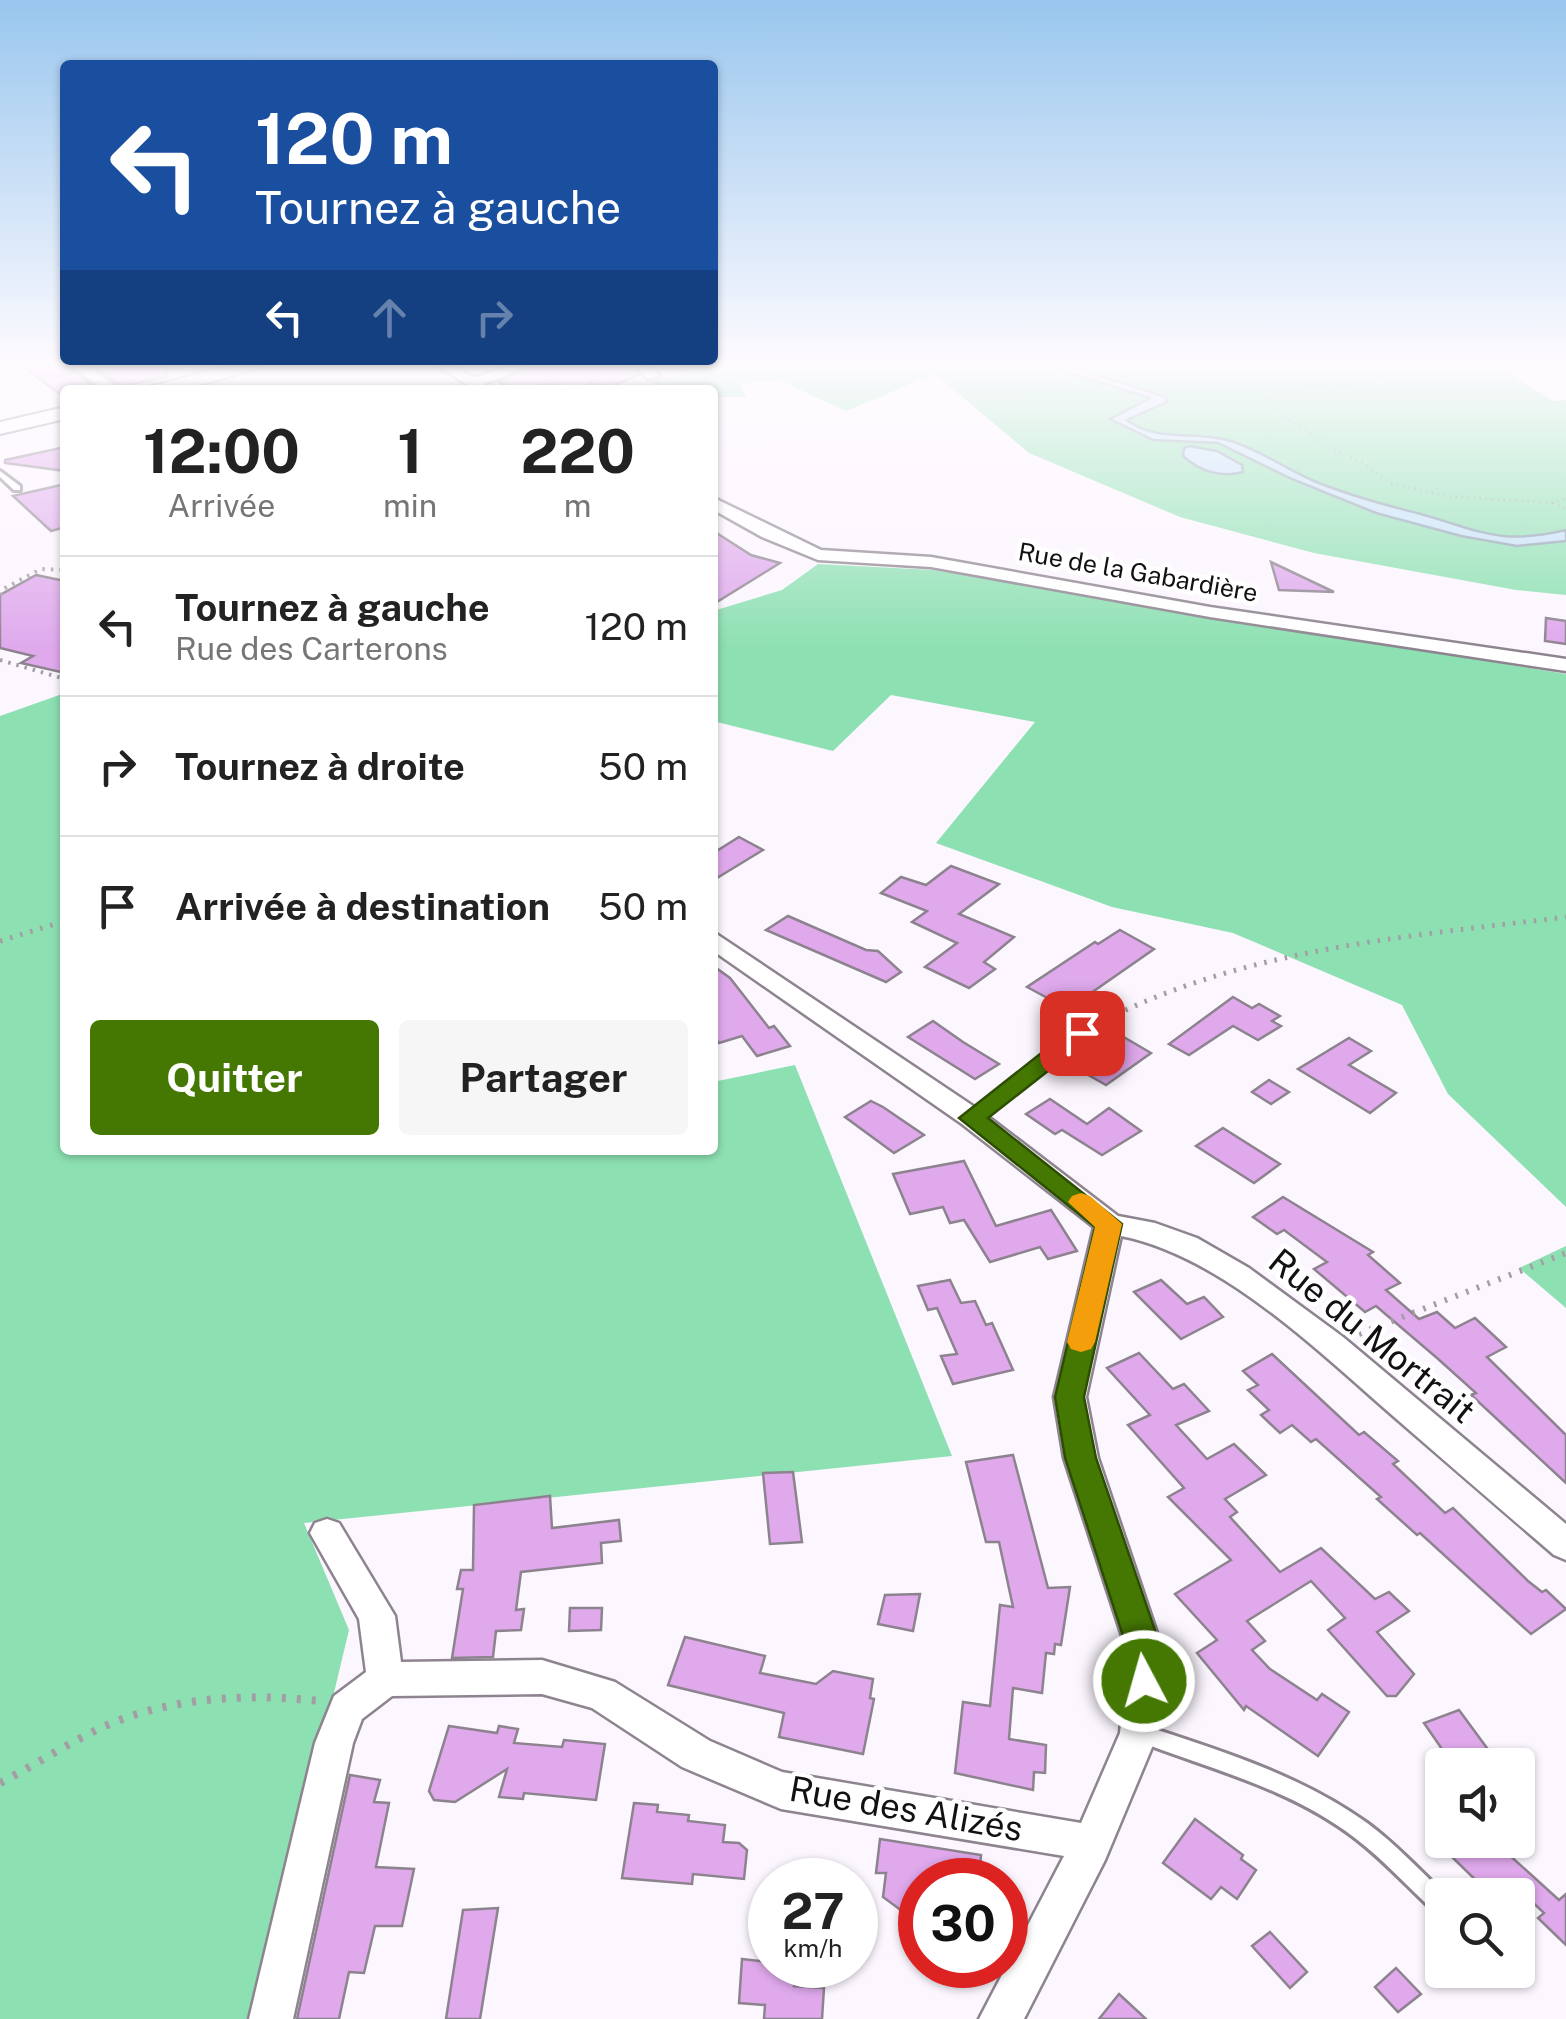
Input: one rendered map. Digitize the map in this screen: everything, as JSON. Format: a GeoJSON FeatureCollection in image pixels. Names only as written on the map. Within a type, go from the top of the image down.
{"type":"FeatureCollection","features":[{"type":"Feature","properties":{"kind":"street","name":"Rue de la Gabardière"},"geometry":{"type":"LineString","coordinates":[[718,505],[768,534],[818,555],[948,564],[1210,612],[1566,665]]}},
{"type":"Feature","properties":{"kind":"street"},"geometry":{"type":"LineString","coordinates":[[718,943],[758,974],[972,1118],[1109,1224],[1070,1397],[1080,1458],[1141,1639],[1144,1681],[1139,1734],[1092,1846],[1001,2019]]}},
{"type":"Feature","properties":{"kind":"street","name":"Rue du Mortrait"},"geometry":{"type":"LineString","coordinates":[[1109,1224],[1155,1233],[1186,1245],[1238,1276],[1332,1345],[1566,1544]]}},
{"type":"Feature","properties":{"kind":"street"},"geometry":{"type":"LineString","coordinates":[[271,2019],[334,1743],[347,1708],[386,1679],[377,1616],[327,1533]]}},
{"type":"Feature","properties":{"kind":"street","name":"Rue des Alizés"},"geometry":{"type":"LineString","coordinates":[[386,1679],[542,1677],[602,1694],[696,1754],[781,1790],[1070,1838],[1092,1846]]}},
{"type":"Feature","properties":{"kind":"lane"},"geometry":{"type":"LineString","coordinates":[[0,473],[18,488]]}},
{"type":"Feature","properties":{"kind":"lane"},"geometry":{"type":"LineString","coordinates":[[972,1118],[1082,1033]]}},
{"type":"Feature","properties":{"kind":"lane"},"geometry":{"type":"LineString","coordinates":[[1139,1734],[1192,1750],[1322,1805],[1362,1832],[1425,1889]]}},
{"type":"Feature","properties":{"kind":"path"},"geometry":{"type":"LineString","coordinates":[[1361,461],[1391,483],[1446,496],[1553,502],[1566,498]]}},
{"type":"Feature","properties":{"kind":"path"},"geometry":{"type":"LineString","coordinates":[[1553,502],[1566,509]]}},
{"type":"Feature","properties":{"kind":"path"},"geometry":{"type":"LineString","coordinates":[[0,595],[3,589],[41,569],[60,570]]}},
{"type":"Feature","properties":{"kind":"path"},"geometry":{"type":"LineString","coordinates":[[0,660],[60,678]]}},
{"type":"Feature","properties":{"kind":"path"},"geometry":{"type":"LineString","coordinates":[[1082,1033],[1136,1000],[1300,954],[1566,916]]}},
{"type":"Feature","properties":{"kind":"path"},"geometry":{"type":"LineString","coordinates":[[0,940],[60,922]]}},
{"type":"Feature","properties":{"kind":"path"},"geometry":{"type":"LineString","coordinates":[[1332,1345],[1566,1253]]}},
{"type":"Feature","properties":{"kind":"path"},"geometry":{"type":"LineString","coordinates":[[0,1783],[106,1726],[155,1711],[296,1697],[347,1708]]}},
{"type":"Feature","properties":{"kind":"green space"},"geometry":{"type":"Polygon","coordinates":[[[1048,461],[1566,461],[1566,595],[1516,590],[1314,553],[1180,517],[1048,461]]]}},
{"type":"Feature","properties":{"kind":"green space"},"geometry":{"type":"Polygon","coordinates":[[[818,564],[933,570],[1566,674],[1566,1207],[1448,1094],[1402,1005],[1233,933],[1112,907],[936,843],[1035,722],[891,695],[833,751],[718,722],[718,609],[782,590],[818,564]]]}},
{"type":"Feature","properties":{"kind":"green space"},"geometry":{"type":"Polygon","coordinates":[[[60,695],[60,1155],[718,1155],[718,1081],[795,1065],[952,1456],[304,1523],[349,1630],[256,2019],[0,2019],[0,716],[60,695]]]}},
{"type":"Feature","properties":{"kind":"green space"},"geometry":{"type":"Polygon","coordinates":[[[1566,1246],[1566,1308],[1519,1268],[1566,1246]]]}},
{"type":"Feature","properties":{"kind":"water"},"geometry":{"type":"Polygon","coordinates":[[[1190,461],[1235,461],[1242,465],[1243,472],[1219,474],[1190,461]]]}},
{"type":"Feature","properties":{"kind":"water"},"geometry":{"type":"Polygon","coordinates":[[[1255,461],[1276,461],[1365,499],[1489,534],[1542,535],[1566,530],[1566,541],[1517,546],[1461,536],[1376,513],[1255,461]]]}},
{"type":"Feature","properties":{"kind":"building"},"geometry":{"type":"Polygon","coordinates":[[[60,461],[60,470],[5,463],[60,461]]]}},
{"type":"Feature","properties":{"kind":"building"},"geometry":{"type":"Polygon","coordinates":[[[60,485],[60,528],[51,531],[13,496],[60,485]]]}},
{"type":"Feature","properties":{"kind":"building"},"geometry":{"type":"Polygon","coordinates":[[[718,534],[751,555],[780,563],[718,601],[718,534]]]}},
{"type":"Feature","properties":{"kind":"building"},"geometry":{"type":"Polygon","coordinates":[[[1271,562],[1334,592],[1279,590],[1271,562]]]}},
{"type":"Feature","properties":{"kind":"building"},"geometry":{"type":"Polygon","coordinates":[[[36,575],[60,580],[60,672],[21,663],[33,656],[0,648],[0,595],[36,575]]]}},
{"type":"Feature","properties":{"kind":"building"},"geometry":{"type":"Polygon","coordinates":[[[1546,618],[1566,621],[1566,644],[1545,641],[1546,618]]]}},
{"type":"Feature","properties":{"kind":"building"},"geometry":{"type":"Polygon","coordinates":[[[739,837],[763,850],[718,877],[718,850],[739,837]]]}},
{"type":"Feature","properties":{"kind":"building"},"geometry":{"type":"Polygon","coordinates":[[[951,866],[999,884],[959,914],[1014,937],[984,962],[995,969],[969,988],[925,967],[957,943],[912,922],[927,911],[881,893],[901,877],[926,885],[951,866]]]}},
{"type":"Feature","properties":{"kind":"building"},"geometry":{"type":"Polygon","coordinates":[[[788,916],[866,950],[878,951],[901,972],[886,982],[766,930],[788,916]]]}},
{"type":"Feature","properties":{"kind":"building"},"geometry":{"type":"Polygon","coordinates":[[[1120,930],[1154,949],[1068,1009],[1027,987],[1095,942],[1098,944],[1120,930]]]}},
{"type":"Feature","properties":{"kind":"building"},"geometry":{"type":"Polygon","coordinates":[[[718,969],[790,1046],[757,1056],[742,1036],[719,1043],[718,969]]]}},
{"type":"Feature","properties":{"kind":"building"},"geometry":{"type":"Polygon","coordinates":[[[1233,997],[1252,1008],[1259,1004],[1280,1016],[1272,1021],[1281,1026],[1258,1040],[1233,1026],[1189,1055],[1169,1044],[1233,997]]]}},
{"type":"Feature","properties":{"kind":"building"},"geometry":{"type":"Polygon","coordinates":[[[933,1021],[999,1064],[975,1079],[908,1037],[933,1021]]]}},
{"type":"Feature","properties":{"kind":"building"},"geometry":{"type":"Polygon","coordinates":[[[1122,1036],[1151,1053],[1106,1085],[1078,1069],[1122,1036]]]}},
{"type":"Feature","properties":{"kind":"building"},"geometry":{"type":"Polygon","coordinates":[[[1349,1038],[1371,1051],[1349,1065],[1396,1093],[1370,1113],[1298,1069],[1349,1038]]]}},
{"type":"Feature","properties":{"kind":"building"},"geometry":{"type":"Polygon","coordinates":[[[1269,1080],[1289,1092],[1271,1104],[1252,1092],[1269,1080]]]}},
{"type":"Feature","properties":{"kind":"building"},"geometry":{"type":"Polygon","coordinates":[[[1050,1099],[1087,1124],[1109,1108],[1141,1131],[1102,1155],[1062,1130],[1055,1134],[1026,1114],[1050,1099]]]}},
{"type":"Feature","properties":{"kind":"building"},"geometry":{"type":"Polygon","coordinates":[[[871,1101],[924,1135],[894,1153],[845,1117],[871,1101]]]}},
{"type":"Feature","properties":{"kind":"building"},"geometry":{"type":"Polygon","coordinates":[[[1223,1128],[1280,1164],[1254,1183],[1196,1146],[1223,1128]]]}},
{"type":"Feature","properties":{"kind":"building"},"geometry":{"type":"Polygon","coordinates":[[[964,1161],[996,1226],[1051,1210],[1077,1251],[1048,1259],[1040,1247],[990,1262],[964,1220],[950,1223],[943,1207],[910,1214],[893,1174],[964,1161]]]}},
{"type":"Feature","properties":{"kind":"building"},"geometry":{"type":"Polygon","coordinates":[[[1283,1197],[1373,1252],[1368,1255],[1400,1283],[1386,1290],[1419,1319],[1437,1312],[1455,1328],[1475,1318],[1506,1347],[1487,1357],[1566,1435],[1566,1483],[1471,1395],[1476,1393],[1376,1306],[1365,1312],[1314,1269],[1327,1262],[1284,1230],[1277,1234],[1253,1217],[1283,1197]]]}},
{"type":"Feature","properties":{"kind":"building"},"geometry":{"type":"Polygon","coordinates":[[[950,1280],[961,1303],[975,1301],[986,1325],[992,1323],[1013,1370],[953,1384],[941,1356],[957,1354],[937,1308],[928,1310],[918,1286],[950,1280]]]}},
{"type":"Feature","properties":{"kind":"building"},"geometry":{"type":"Polygon","coordinates":[[[1161,1280],[1187,1304],[1204,1297],[1223,1317],[1181,1339],[1134,1292],[1161,1280]]]}},
{"type":"Feature","properties":{"kind":"building"},"geometry":{"type":"Polygon","coordinates":[[[1139,1353],[1173,1389],[1184,1384],[1209,1411],[1176,1425],[1207,1459],[1234,1444],[1266,1475],[1225,1499],[1237,1512],[1230,1517],[1280,1572],[1321,1548],[1375,1599],[1389,1592],[1409,1611],[1377,1632],[1414,1674],[1396,1696],[1387,1696],[1328,1630],[1345,1618],[1311,1581],[1247,1621],[1265,1641],[1252,1650],[1270,1669],[1317,1700],[1322,1694],[1349,1712],[1318,1756],[1246,1706],[1244,1710],[1197,1653],[1217,1640],[1175,1594],[1231,1560],[1168,1497],[1184,1488],[1128,1425],[1150,1415],[1107,1368],[1139,1353]]]}},
{"type":"Feature","properties":{"kind":"building"},"geometry":{"type":"Polygon","coordinates":[[[1272,1354],[1359,1435],[1364,1432],[1398,1461],[1393,1464],[1445,1513],[1453,1508],[1528,1581],[1542,1592],[1546,1590],[1566,1609],[1531,1634],[1377,1499],[1381,1497],[1316,1439],[1311,1442],[1292,1425],[1280,1433],[1261,1415],[1269,1410],[1248,1390],[1258,1385],[1243,1371],[1272,1354]]]}},
{"type":"Feature","properties":{"kind":"building"},"geometry":{"type":"Polygon","coordinates":[[[1013,1455],[1048,1588],[1070,1587],[1061,1645],[1055,1644],[1054,1654],[1046,1653],[1042,1693],[1013,1688],[1009,1739],[1046,1745],[1045,1773],[1034,1772],[1033,1790],[955,1773],[963,1702],[990,1706],[1000,1605],[1013,1607],[999,1542],[986,1542],[966,1462],[1013,1455]]]}},
{"type":"Feature","properties":{"kind":"building"},"geometry":{"type":"Polygon","coordinates":[[[793,1472],[802,1542],[770,1544],[763,1473],[793,1472]]]}},
{"type":"Feature","properties":{"kind":"building"},"geometry":{"type":"Polygon","coordinates":[[[550,1496],[552,1528],[619,1520],[621,1541],[601,1543],[602,1563],[521,1572],[516,1610],[524,1609],[521,1630],[496,1631],[493,1657],[452,1658],[463,1589],[457,1589],[461,1570],[473,1570],[474,1505],[550,1496]]]}},
{"type":"Feature","properties":{"kind":"building"},"geometry":{"type":"Polygon","coordinates":[[[920,1594],[913,1631],[878,1624],[885,1595],[920,1594]]]}},
{"type":"Feature","properties":{"kind":"building"},"geometry":{"type":"Polygon","coordinates":[[[570,1608],[602,1608],[601,1630],[569,1631],[570,1608]]]}},
{"type":"Feature","properties":{"kind":"building"},"geometry":{"type":"Polygon","coordinates":[[[685,1637],[765,1656],[760,1673],[816,1684],[833,1671],[873,1679],[870,1698],[874,1699],[863,1754],[779,1737],[784,1713],[668,1685],[685,1637]]]}},
{"type":"Feature","properties":{"kind":"building"},"geometry":{"type":"Polygon","coordinates":[[[1459,1710],[1487,1748],[1441,1748],[1424,1723],[1459,1710]]]}},
{"type":"Feature","properties":{"kind":"building"},"geometry":{"type":"Polygon","coordinates":[[[449,1726],[497,1733],[499,1726],[518,1729],[514,1743],[562,1747],[564,1740],[605,1744],[596,1800],[524,1793],[523,1799],[499,1797],[507,1769],[455,1802],[434,1800],[429,1791],[449,1726]]]}},
{"type":"Feature","properties":{"kind":"building"},"geometry":{"type":"Polygon","coordinates":[[[350,1775],[380,1780],[374,1802],[389,1803],[376,1867],[414,1869],[402,1926],[375,1926],[364,1973],[349,1972],[339,2019],[297,2019],[350,1775]]]}},
{"type":"Feature","properties":{"kind":"building"},"geometry":{"type":"Polygon","coordinates":[[[634,1803],[658,1805],[657,1812],[689,1815],[688,1821],[725,1825],[723,1842],[739,1843],[747,1850],[744,1879],[693,1874],[692,1884],[622,1878],[634,1803]]]}},
{"type":"Feature","properties":{"kind":"building"},"geometry":{"type":"Polygon","coordinates":[[[1195,1819],[1243,1855],[1241,1859],[1256,1870],[1237,1899],[1221,1887],[1211,1899],[1163,1863],[1195,1819]]]}},
{"type":"Feature","properties":{"kind":"building"},"geometry":{"type":"Polygon","coordinates":[[[880,1839],[981,1855],[898,1858],[898,1908],[883,1897],[886,1873],[878,1873],[880,1839]]]}},
{"type":"Feature","properties":{"kind":"building"},"geometry":{"type":"Polygon","coordinates":[[[1453,1858],[1513,1858],[1535,1878],[1474,1878],[1453,1858]]]}},
{"type":"Feature","properties":{"kind":"building"},"geometry":{"type":"Polygon","coordinates":[[[1535,1878],[1559,1900],[1566,1894],[1566,1945],[1538,1918],[1544,1913],[1535,1905],[1535,1878]]]}},
{"type":"Feature","properties":{"kind":"building"},"geometry":{"type":"Polygon","coordinates":[[[498,1908],[480,2019],[446,2019],[463,1910],[498,1908]]]}},
{"type":"Feature","properties":{"kind":"building"},"geometry":{"type":"Polygon","coordinates":[[[1270,1932],[1307,1972],[1290,1988],[1252,1946],[1270,1932]]]}},
{"type":"Feature","properties":{"kind":"building"},"geometry":{"type":"Polygon","coordinates":[[[742,1959],[748,1960],[748,1988],[824,1988],[822,2019],[764,2019],[765,2005],[739,2003],[742,1959]]]}},
{"type":"Feature","properties":{"kind":"building"},"geometry":{"type":"Polygon","coordinates":[[[1396,1968],[1421,1994],[1398,2012],[1375,1987],[1396,1968]]]}},
{"type":"Feature","properties":{"kind":"building"},"geometry":{"type":"Polygon","coordinates":[[[1119,1994],[1146,2019],[1099,2019],[1119,1994]]]}},
{"type":"Feature","properties":{"kind":"slow traffic"},"geometry":{"type":"LineString","coordinates":[[1081,1202],[1109,1224],[1081,1342]]}},
{"type":"Feature","properties":{"kind":"route"},"geometry":{"type":"LineString","coordinates":[[1082,1033],[972,1118],[1109,1224],[1070,1397],[1080,1458],[1141,1639],[1144,1681]]}}]}
